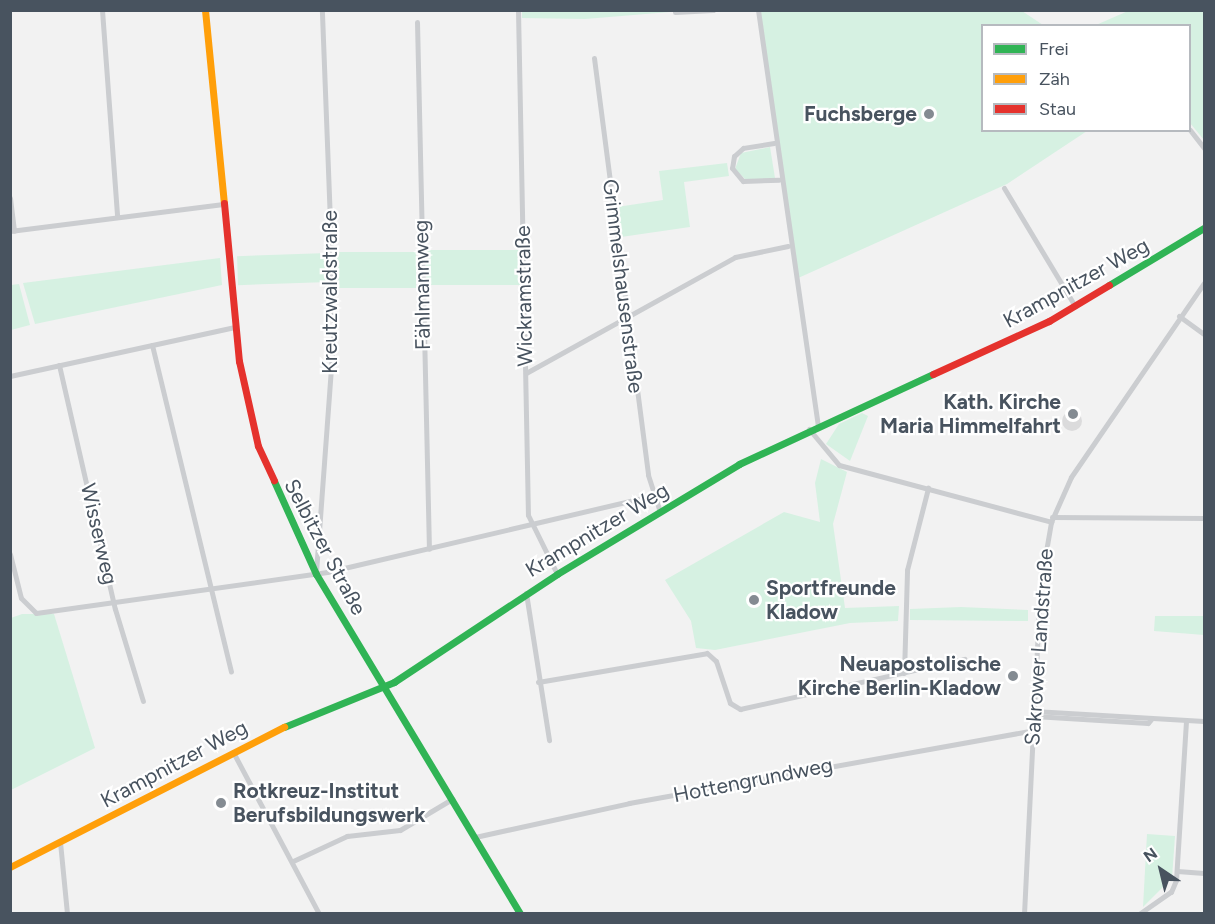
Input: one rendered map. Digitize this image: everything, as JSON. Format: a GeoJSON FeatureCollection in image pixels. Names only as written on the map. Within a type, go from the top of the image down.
{"type":"FeatureCollection","features":[{"type":"Feature","properties":{"kind":"street"},"geometry":{"type":"LineString","coordinates":[[102,10],[117,215]]}},
{"type":"Feature","properties":{"kind":"street","name":"Selbitzer Straße"},"geometry":{"type":"LineString","coordinates":[[205,10],[235,327],[258,446],[316,574],[386,686],[520,914]]}},
{"type":"Feature","properties":{"kind":"street","name":"Kreutzwaldstraße"},"geometry":{"type":"LineString","coordinates":[[316,574],[334,326],[322,10]]}},
{"type":"Feature","properties":{"kind":"street","name":"Wickramstraße"},"geometry":{"type":"LineString","coordinates":[[518,10],[529,524],[557,574]]}},
{"type":"Feature","properties":{"kind":"street"},"geometry":{"type":"LineString","coordinates":[[675,12],[713,10]]}},
{"type":"Feature","properties":{"kind":"street"},"geometry":{"type":"LineString","coordinates":[[758,10],[788,246],[818,425]]}},
{"type":"Feature","properties":{"kind":"street","name":"Fählmannweg"},"geometry":{"type":"LineString","coordinates":[[417,22],[429,549]]}},
{"type":"Feature","properties":{"kind":"street","name":"Grimmelshausenstraße"},"geometry":{"type":"LineString","coordinates":[[594,58],[651,496],[660,511]]}},
{"type":"Feature","properties":{"kind":"street"},"geometry":{"type":"LineString","coordinates":[[1191,131],[1204,148]]}},
{"type":"Feature","properties":{"kind":"street"},"geometry":{"type":"LineString","coordinates":[[774,143],[743,148],[734,156],[732,168],[743,181],[779,180]]}},
{"type":"Feature","properties":{"kind":"street"},"geometry":{"type":"LineString","coordinates":[[1004,188],[1075,306]]}},
{"type":"Feature","properties":{"kind":"street"},"geometry":{"type":"LineString","coordinates":[[10,198],[12,231],[117,215],[223,204]]}},
{"type":"Feature","properties":{"kind":"street","name":"Krampnitzer Weg"},"geometry":{"type":"LineString","coordinates":[[10,867],[233,752],[386,686],[526,593],[660,511],[809,429],[1075,306],[1204,228]]}},
{"type":"Feature","properties":{"kind":"street"},"geometry":{"type":"LineString","coordinates":[[526,373],[735,257],[788,246]]}},
{"type":"Feature","properties":{"kind":"street","name":"Sakrower Landstraße"},"geometry":{"type":"LineString","coordinates":[[1024,914],[1041,566],[1051,519],[1071,477],[1179,316],[1204,283]]}},
{"type":"Feature","properties":{"kind":"street"},"geometry":{"type":"LineString","coordinates":[[1179,316],[1204,334]]}},
{"type":"Feature","properties":{"kind":"street"},"geometry":{"type":"LineString","coordinates":[[10,376],[235,327]]}},
{"type":"Feature","properties":{"kind":"street"},"geometry":{"type":"LineString","coordinates":[[152,345],[207,589],[231,672]]}},
{"type":"Feature","properties":{"kind":"street","name":"Wisserweg"},"geometry":{"type":"LineString","coordinates":[[59,365],[114,603],[143,701]]}},
{"type":"Feature","properties":{"kind":"street"},"geometry":{"type":"LineString","coordinates":[[809,429],[840,465],[1051,519],[1204,518]]}},
{"type":"Feature","properties":{"kind":"street"},"geometry":{"type":"LineString","coordinates":[[904,673],[907,570],[928,488]]}},
{"type":"Feature","properties":{"kind":"street"},"geometry":{"type":"LineString","coordinates":[[10,554],[21,598],[36,613],[316,574],[651,496]]}},
{"type":"Feature","properties":{"kind":"street"},"geometry":{"type":"LineString","coordinates":[[526,593],[538,682],[549,740]]}},
{"type":"Feature","properties":{"kind":"street"},"geometry":{"type":"LineString","coordinates":[[538,682],[707,653],[716,661],[736,708],[964,659]]}},
{"type":"Feature","properties":{"kind":"street"},"geometry":{"type":"LineString","coordinates":[[1034,714],[1204,721]]}},
{"type":"Feature","properties":{"kind":"street"},"geometry":{"type":"LineString","coordinates":[[1139,914],[1171,892],[1177,871],[1186,720]]}},
{"type":"Feature","properties":{"kind":"street","name":"Hottengrundweg"},"geometry":{"type":"LineString","coordinates":[[475,837],[629,803],[1033,729]]}},
{"type":"Feature","properties":{"kind":"street"},"geometry":{"type":"LineString","coordinates":[[233,752],[293,861],[319,914]]}},
{"type":"Feature","properties":{"kind":"street"},"geometry":{"type":"LineString","coordinates":[[293,861],[347,836],[400,830],[452,799]]}},
{"type":"Feature","properties":{"kind":"street"},"geometry":{"type":"LineString","coordinates":[[60,842],[66,914]]}},
{"type":"Feature","properties":{"kind":"street"},"geometry":{"type":"LineString","coordinates":[[1177,871],[1204,873]]}},
{"type":"Feature","properties":{"kind":"green space"},"geometry":{"type":"Polygon","coordinates":[[[522,11],[682,11],[585,19],[522,18],[522,11]]]}},
{"type":"Feature","properties":{"kind":"green space"},"geometry":{"type":"Polygon","coordinates":[[[760,11],[1022,11],[1042,24],[981,24],[981,132],[1085,132],[1007,184],[796,279],[760,11]]]}},
{"type":"Feature","properties":{"kind":"green space"},"geometry":{"type":"Polygon","coordinates":[[[1128,11],[1204,11],[1204,140],[1191,124],[1191,24],[1098,24],[1128,11]]]}},
{"type":"Feature","properties":{"kind":"green space"},"geometry":{"type":"Polygon","coordinates":[[[770,147],[775,178],[747,181],[735,169],[741,153],[770,147]]]}},
{"type":"Feature","properties":{"kind":"green space"},"geometry":{"type":"Polygon","coordinates":[[[727,163],[729,176],[684,182],[690,227],[621,237],[617,207],[663,200],[659,171],[727,163]]]}},
{"type":"Feature","properties":{"kind":"green space"},"geometry":{"type":"Polygon","coordinates":[[[426,250],[520,250],[520,285],[426,285],[426,250]]]}},
{"type":"Feature","properties":{"kind":"green space"},"geometry":{"type":"Polygon","coordinates":[[[337,252],[416,252],[416,288],[337,288],[337,252]]]}},
{"type":"Feature","properties":{"kind":"green space"},"geometry":{"type":"Polygon","coordinates":[[[328,253],[329,282],[238,285],[237,256],[328,253]]]}},
{"type":"Feature","properties":{"kind":"green space"},"geometry":{"type":"Polygon","coordinates":[[[220,258],[222,285],[35,324],[23,283],[220,258]]]}},
{"type":"Feature","properties":{"kind":"green space"},"geometry":{"type":"Polygon","coordinates":[[[19,284],[30,325],[11,330],[11,285],[19,284]]]}},
{"type":"Feature","properties":{"kind":"green space"},"geometry":{"type":"Polygon","coordinates":[[[862,413],[868,416],[850,461],[826,444],[839,424],[862,413]]]}},
{"type":"Feature","properties":{"kind":"green space","name":"Sportfreunde Kladow"},"geometry":{"type":"Polygon","coordinates":[[[821,459],[847,472],[833,524],[845,608],[899,606],[898,621],[850,623],[715,650],[696,648],[691,621],[665,580],[784,512],[820,522],[815,483],[821,459]]]}},
{"type":"Feature","properties":{"kind":"green space"},"geometry":{"type":"Polygon","coordinates":[[[961,607],[1028,610],[1028,621],[910,620],[910,609],[961,607]]]}},
{"type":"Feature","properties":{"kind":"green space"},"geometry":{"type":"Polygon","coordinates":[[[22,614],[54,614],[95,748],[11,790],[11,618],[22,614]]]}},
{"type":"Feature","properties":{"kind":"green space"},"geometry":{"type":"Polygon","coordinates":[[[1155,616],[1204,616],[1204,635],[1154,631],[1155,616]]]}},
{"type":"Feature","properties":{"kind":"green space"},"geometry":{"type":"Polygon","coordinates":[[[1147,834],[1175,836],[1172,878],[1143,907],[1147,834]]]}},
{"type":"Feature","properties":{"kind":"building","name":"Kath. Kirche Maria Himmelfahrt"},"geometry":{"type":"Polygon","coordinates":[[[1072,411],[1079,414],[1082,421],[1079,428],[1072,431],[1065,428],[1062,421],[1065,414],[1072,411]]]}},
{"type":"Feature","properties":{"kind":"traffic: fast"},"geometry":{"type":"LineString","coordinates":[[1109,285],[1204,228]]}},
{"type":"Feature","properties":{"kind":"traffic: fast"},"geometry":{"type":"LineString","coordinates":[[284,727],[394,682],[557,574],[739,464],[933,374]]}},
{"type":"Feature","properties":{"kind":"traffic: fast"},"geometry":{"type":"LineString","coordinates":[[274,481],[316,574],[520,914]]}},
{"type":"Feature","properties":{"kind":"traffic: slow"},"geometry":{"type":"LineString","coordinates":[[205,10],[224,203]]}},
{"type":"Feature","properties":{"kind":"traffic: slow"},"geometry":{"type":"LineString","coordinates":[[10,867],[284,727]]}},
{"type":"Feature","properties":{"kind":"traffic: jam"},"geometry":{"type":"LineString","coordinates":[[224,203],[239,361],[258,446],[274,481]]}},
{"type":"Feature","properties":{"kind":"traffic: jam"},"geometry":{"type":"LineString","coordinates":[[933,374],[1049,321],[1109,285]]}},
{"type":"Feature","properties":{"kind":"place","name":"Fuchsberge"},"geometry":{"type":"Point","coordinates":[929,114]}},
{"type":"Feature","properties":{"kind":"place","name":"Kath. Kirche Maria Himmelfahrt"},"geometry":{"type":"Point","coordinates":[1073,414]}},
{"type":"Feature","properties":{"kind":"place","name":"Sportfreunde Kladow"},"geometry":{"type":"Point","coordinates":[754,600]}},
{"type":"Feature","properties":{"kind":"place","name":"Neuapostolische Kirche Berlin-Kladow"},"geometry":{"type":"Point","coordinates":[1013,676]}},
{"type":"Feature","properties":{"kind":"place","name":"Rotkreuz-Institut Berufsbildungswerk"},"geometry":{"type":"Point","coordinates":[221,803]}}]}
